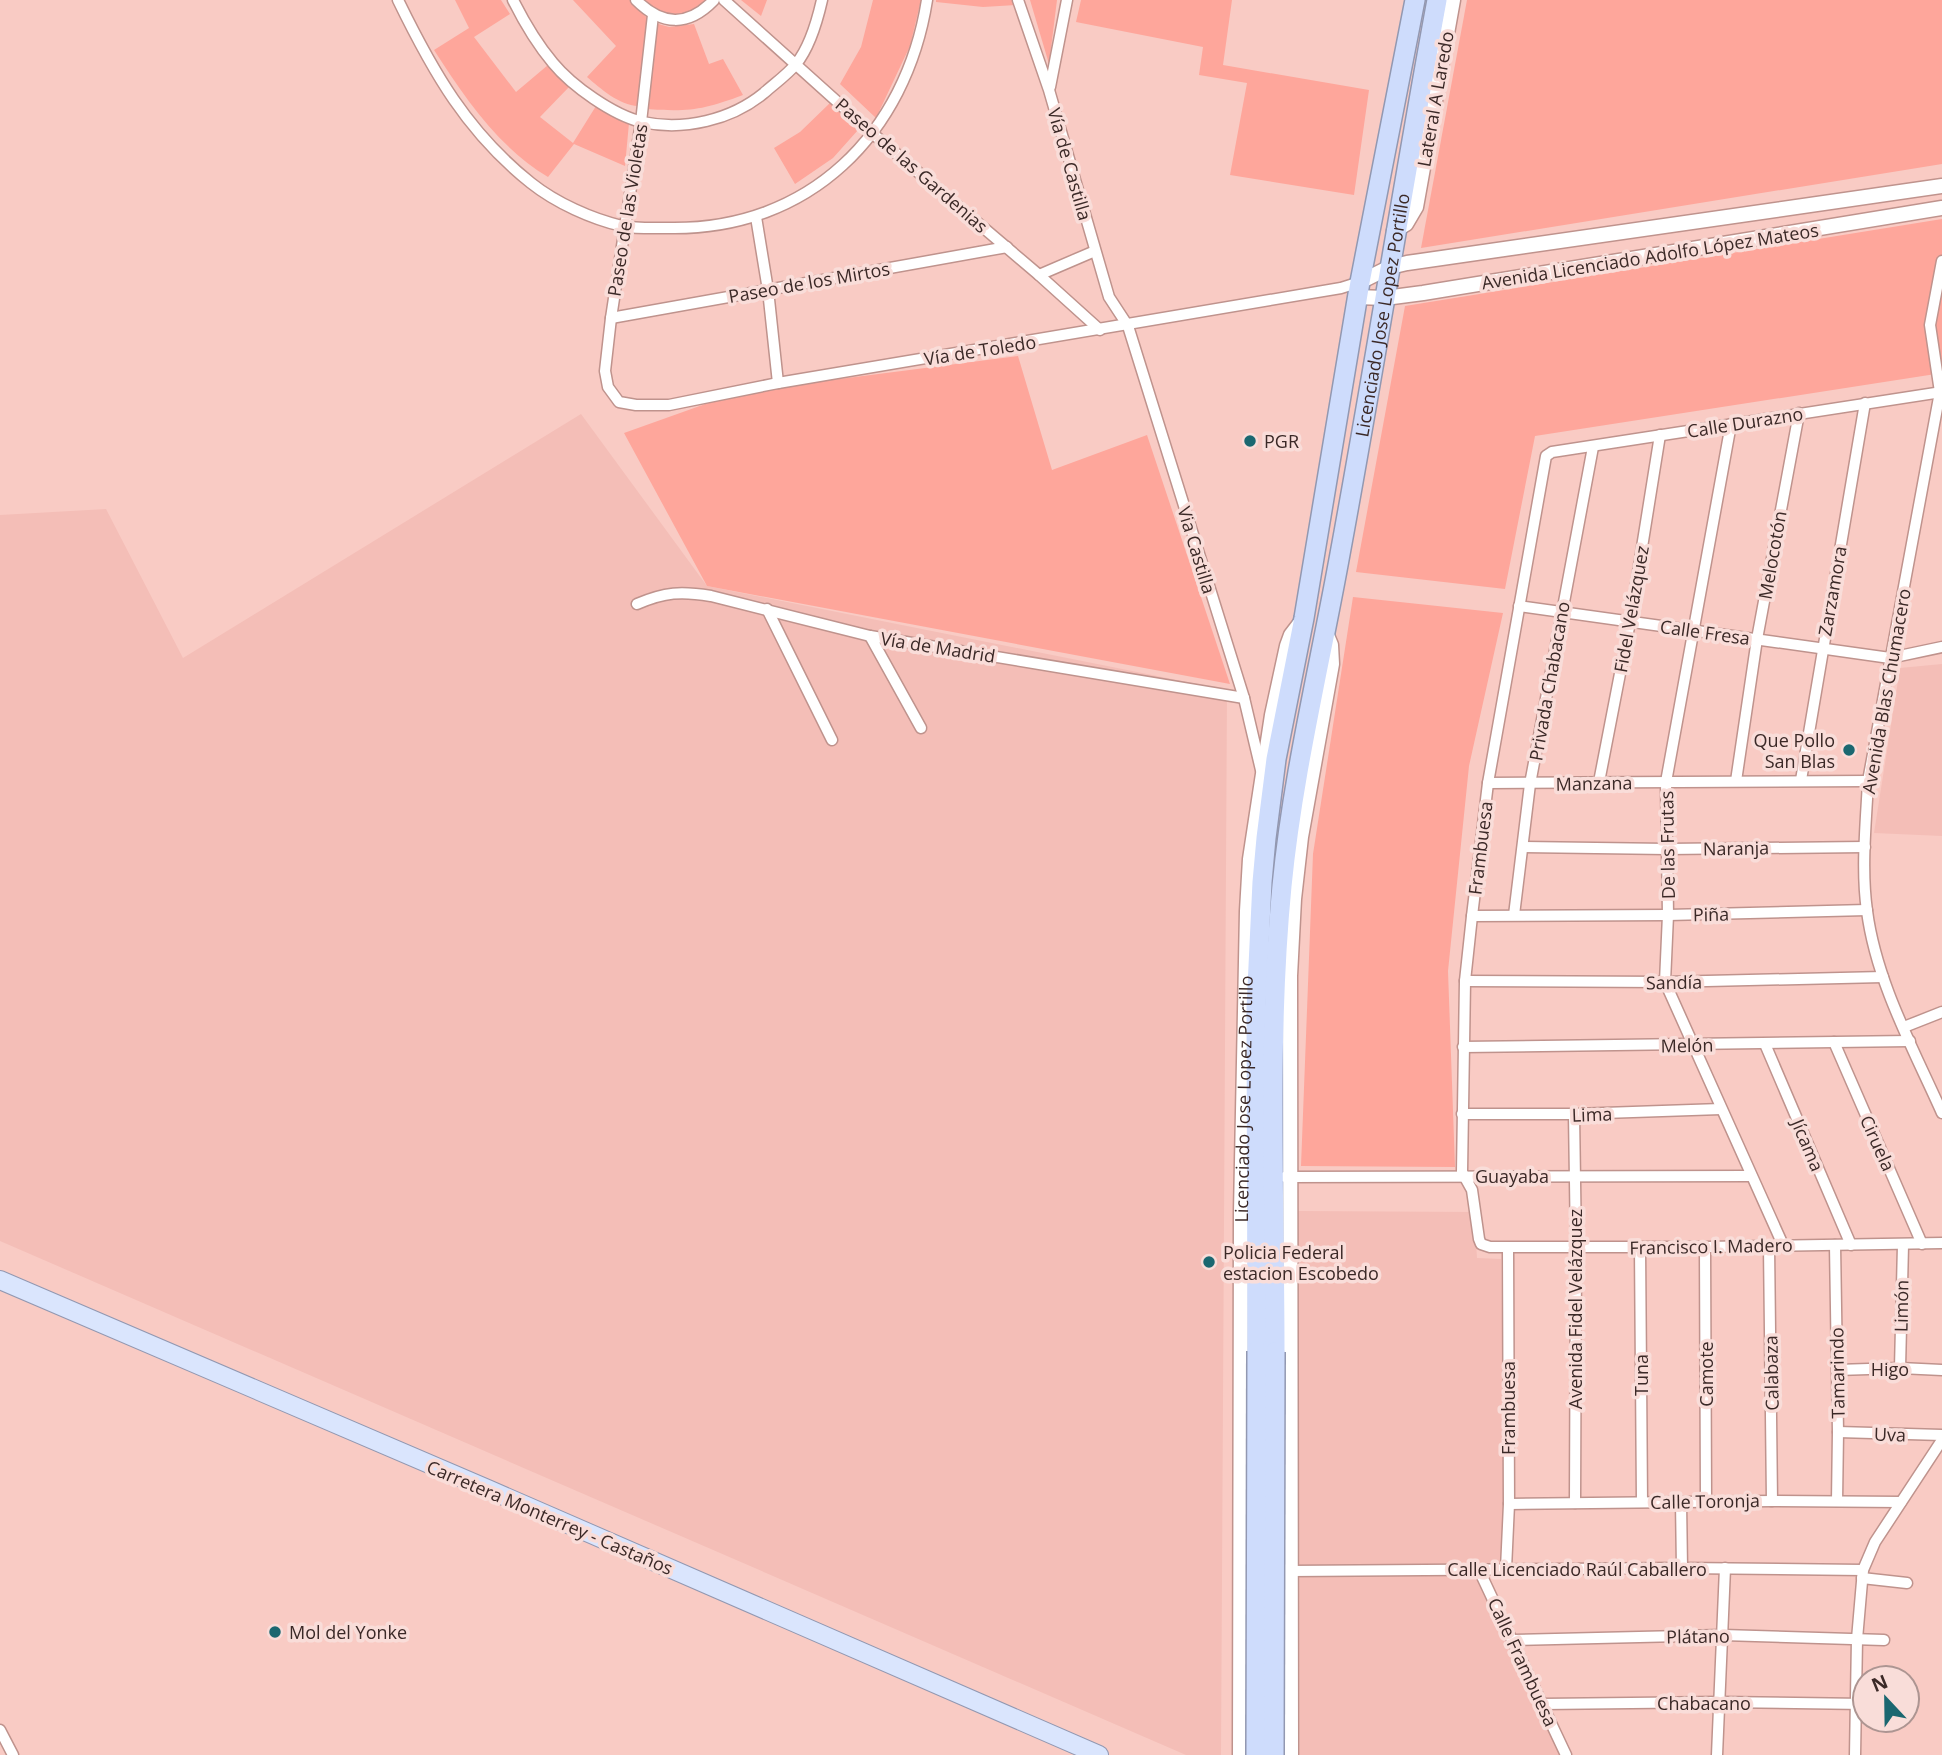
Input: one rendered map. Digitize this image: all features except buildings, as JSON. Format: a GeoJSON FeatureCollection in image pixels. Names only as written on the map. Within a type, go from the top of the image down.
{"type":"FeatureCollection","features":[{"type":"Feature","properties":{"kind":"highway","name":"Licenciado Jose Lopez Portillo"},"geometry":{"type":"LineString","coordinates":[[1256,1755],[1266,1352],[1282,1178],[1277,949],[1282,882],[1298,767],[1339,556],[1385,298],[1394,231],[1437,0]]}},
{"type":"Feature","properties":{"kind":"highway","name":"Licenciado Jose Lopez Portillo"},"geometry":{"type":"LineString","coordinates":[[1274,1755],[1256,1022],[1262,882],[1276,759],[1304,618],[1353,289],[1414,2]]}},
{"type":"Feature","properties":{"kind":"main road","name":"Carretera Monterrey - Castaños"},"geometry":{"type":"LineString","coordinates":[[0,1280],[1099,1755]]}},
{"type":"Feature","properties":{"kind":"street"},"geometry":{"type":"LineString","coordinates":[[398,0],[427,60],[442,84],[484,138],[532,184],[584,213],[624,226],[690,228],[721,225],[756,217],[784,205],[830,177],[851,158],[891,104],[915,55],[927,0]]}},
{"type":"Feature","properties":{"kind":"street"},"geometry":{"type":"LineString","coordinates":[[513,0],[535,39],[567,78],[613,109],[641,122],[682,124],[723,117],[754,101],[796,64],[810,38],[822,0]]}},
{"type":"Feature","properties":{"kind":"street"},"geometry":{"type":"LineString","coordinates":[[636,0],[653,15],[663,19],[681,20],[714,0]]}},
{"type":"Feature","properties":{"kind":"street","name":"Paseo de las Gardenias"},"geometry":{"type":"LineString","coordinates":[[724,0],[872,133],[1100,330]]}},
{"type":"Feature","properties":{"kind":"street","name":"Vía de Castilla"},"geometry":{"type":"LineString","coordinates":[[1018,0],[1049,90],[1109,297],[1128,326]]}},
{"type":"Feature","properties":{"kind":"street"},"geometry":{"type":"LineString","coordinates":[[1049,90],[1067,0]]}},
{"type":"Feature","properties":{"kind":"street","name":"Lateral A Laredo"},"geometry":{"type":"LineString","coordinates":[[1394,231],[1406,224],[1416,207],[1453,0]]}},
{"type":"Feature","properties":{"kind":"street","name":"Paseo de las Violetas"},"geometry":{"type":"LineString","coordinates":[[619,402],[608,387],[605,370],[641,122],[653,15]]}},
{"type":"Feature","properties":{"kind":"street","name":"Avenida Licenciado Adolfo López Mateos"},"geometry":{"type":"LineString","coordinates":[[1353,289],[1390,267],[1425,260],[1942,186]]}},
{"type":"Feature","properties":{"kind":"street","name":"Avenida Licenciado Adolfo López Mateos"},"geometry":{"type":"LineString","coordinates":[[1353,289],[1385,298],[1942,208]]}},
{"type":"Feature","properties":{"kind":"street"},"geometry":{"type":"LineString","coordinates":[[756,217],[768,290],[778,383]]}},
{"type":"Feature","properties":{"kind":"street","name":"Paseo de los Mirtos"},"geometry":{"type":"LineString","coordinates":[[611,318],[1007,247]]}},
{"type":"Feature","properties":{"kind":"street"},"geometry":{"type":"LineString","coordinates":[[1039,275],[1095,251]]}},
{"type":"Feature","properties":{"kind":"street","name":"Avenida Blas Chumacero"},"geometry":{"type":"LineString","coordinates":[[1942,261],[1930,325],[1941,392],[1868,781],[1865,847],[1867,910],[1883,977],[1942,1113]]}},
{"type":"Feature","properties":{"kind":"street","name":"Vía de Toledo"},"geometry":{"type":"LineString","coordinates":[[619,402],[669,405],[778,383],[1353,289]]}},
{"type":"Feature","properties":{"kind":"street"},"geometry":{"type":"LineString","coordinates":[[1930,325],[1942,336]]}},
{"type":"Feature","properties":{"kind":"street","name":"Via Castilla"},"geometry":{"type":"LineString","coordinates":[[1128,326],[1244,698],[1263,775]]}},
{"type":"Feature","properties":{"kind":"street","name":"Calle Durazno"},"geometry":{"type":"LineString","coordinates":[[1548,454],[1941,392]]}},
{"type":"Feature","properties":{"kind":"street","name":"Zarzamora"},"geometry":{"type":"LineString","coordinates":[[1801,780],[1865,403]]}},
{"type":"Feature","properties":{"kind":"street","name":"Melocotón"},"geometry":{"type":"LineString","coordinates":[[1736,781],[1757,639],[1799,413]]}},
{"type":"Feature","properties":{"kind":"street","name":"De las Frutas"},"geometry":{"type":"LineString","coordinates":[[1731,425],[1666,782],[1668,915],[1665,982],[1783,1245]]}},
{"type":"Feature","properties":{"kind":"street","name":"Fidel Velázquez"},"geometry":{"type":"LineString","coordinates":[[1599,782],[1630,622],[1660,435]]}},
{"type":"Feature","properties":{"kind":"street","name":"Privada Chabacano"},"geometry":{"type":"LineString","coordinates":[[1514,915],[1530,784],[1593,447]]}},
{"type":"Feature","properties":{"kind":"street","name":"Frambuesa"},"geometry":{"type":"LineString","coordinates":[[1481,1244],[1477,1235],[1472,1190],[1463,1177],[1465,981],[1488,783],[1548,454]]}},
{"type":"Feature","properties":{"kind":"street","name":"Vía de Madrid"},"geometry":{"type":"LineString","coordinates":[[637,604],[661,593],[686,592],[870,636],[1244,698]]}},
{"type":"Feature","properties":{"kind":"street","name":"Calle Fresa"},"geometry":{"type":"LineString","coordinates":[[1519,606],[1890,658]]}},
{"type":"Feature","properties":{"kind":"street"},"geometry":{"type":"LineString","coordinates":[[766,609],[832,740]]}},
{"type":"Feature","properties":{"kind":"street","name":"Licenciado Jose Lopez Portillo"},"geometry":{"type":"LineString","coordinates":[[1241,1755],[1244,1008],[1250,859],[1272,715],[1287,646],[1291,635],[1304,618]]}},
{"type":"Feature","properties":{"kind":"street"},"geometry":{"type":"LineString","coordinates":[[870,636],[921,728]]}},
{"type":"Feature","properties":{"kind":"street"},"geometry":{"type":"LineString","coordinates":[[1890,658],[1942,647]]}},
{"type":"Feature","properties":{"kind":"street","name":"Manzana"},"geometry":{"type":"LineString","coordinates":[[1488,783],[1868,781]]}},
{"type":"Feature","properties":{"kind":"street","name":"Naranja"},"geometry":{"type":"LineString","coordinates":[[1523,847],[1865,847]]}},
{"type":"Feature","properties":{"kind":"street","name":"Piña"},"geometry":{"type":"LineString","coordinates":[[1472,916],[1867,910]]}},
{"type":"Feature","properties":{"kind":"street","name":"Sandía"},"geometry":{"type":"LineString","coordinates":[[1465,981],[1665,982],[1883,977]]}},
{"type":"Feature","properties":{"kind":"street"},"geometry":{"type":"LineString","coordinates":[[1904,1027],[1942,1012]]}},
{"type":"Feature","properties":{"kind":"street","name":"Melón"},"geometry":{"type":"LineString","coordinates":[[1463,1047],[1910,1041]]}},
{"type":"Feature","properties":{"kind":"street","name":"Ciruela"},"geometry":{"type":"LineString","coordinates":[[1834,1042],[1922,1244]]}},
{"type":"Feature","properties":{"kind":"street","name":"Jícama"},"geometry":{"type":"LineString","coordinates":[[1765,1044],[1851,1245]]}},
{"type":"Feature","properties":{"kind":"street","name":"Lima"},"geometry":{"type":"LineString","coordinates":[[1462,1114],[1574,1114],[1721,1109]]}},
{"type":"Feature","properties":{"kind":"street","name":"Avenida Fidel Velázquez"},"geometry":{"type":"LineString","coordinates":[[1574,1114],[1575,1503]]}},
{"type":"Feature","properties":{"kind":"street","name":"Guayaba"},"geometry":{"type":"LineString","coordinates":[[1282,1178],[1750,1175]]}},
{"type":"Feature","properties":{"kind":"street","name":"Licenciado Jose Lopez Portillo"},"geometry":{"type":"LineString","coordinates":[[1282,1178],[1291,1747]]}},
{"type":"Feature","properties":{"kind":"street","name":"Francisco I. Madero"},"geometry":{"type":"LineString","coordinates":[[1481,1244],[1508,1248],[1640,1248],[1942,1243]]}},
{"type":"Feature","properties":{"kind":"street","name":"Tamarindo"},"geometry":{"type":"LineString","coordinates":[[1835,1245],[1837,1501]]}},
{"type":"Feature","properties":{"kind":"street","name":"Limón"},"geometry":{"type":"LineString","coordinates":[[1900,1368],[1903,1245]]}},
{"type":"Feature","properties":{"kind":"street","name":"Calabaza"},"geometry":{"type":"LineString","coordinates":[[1769,1246],[1772,1500]]}},
{"type":"Feature","properties":{"kind":"street","name":"Camote"},"geometry":{"type":"LineString","coordinates":[[1705,1247],[1706,1501]]}},
{"type":"Feature","properties":{"kind":"street","name":"Frambuesa"},"geometry":{"type":"LineString","coordinates":[[1506,1569],[1509,1504],[1508,1248]]}},
{"type":"Feature","properties":{"kind":"street","name":"Tuna"},"geometry":{"type":"LineString","coordinates":[[1640,1248],[1642,1502]]}},
{"type":"Feature","properties":{"kind":"street","name":"Higo"},"geometry":{"type":"LineString","coordinates":[[1837,1370],[1942,1370]]}},
{"type":"Feature","properties":{"kind":"street","name":"Uva"},"geometry":{"type":"LineString","coordinates":[[1838,1432],[1942,1437]]}},
{"type":"Feature","properties":{"kind":"street"},"geometry":{"type":"LineString","coordinates":[[1859,1664],[1857,1639],[1863,1574],[1869,1553],[1942,1437]]}},
{"type":"Feature","properties":{"kind":"street","name":"Calle Toronja"},"geometry":{"type":"LineString","coordinates":[[1509,1504],[1772,1500],[1901,1502]]}},
{"type":"Feature","properties":{"kind":"street"},"geometry":{"type":"LineString","coordinates":[[1682,1502],[1682,1568]]}},
{"type":"Feature","properties":{"kind":"street"},"geometry":{"type":"LineString","coordinates":[[1717,1755],[1725,1568]]}},
{"type":"Feature","properties":{"kind":"street","name":"Calle Licenciado Raúl Caballero"},"geometry":{"type":"LineString","coordinates":[[1290,1571],[1725,1568],[1863,1574],[1907,1583]]}},
{"type":"Feature","properties":{"kind":"street","name":"Calle Frambuesa"},"geometry":{"type":"LineString","coordinates":[[1479,1570],[1566,1755]]}},
{"type":"Feature","properties":{"kind":"street","name":"Plátano"},"geometry":{"type":"LineString","coordinates":[[1513,1640],[1723,1635],[1884,1640]]}},
{"type":"Feature","properties":{"kind":"street","name":"Chabacano"},"geometry":{"type":"LineString","coordinates":[[1542,1704],[1851,1704]]}},
{"type":"Feature","properties":{"kind":"street"},"geometry":{"type":"LineString","coordinates":[[1241,1732],[1247,1745],[1258,1752],[1266,1754],[1291,1747]]}},
{"type":"Feature","properties":{"kind":"street"},"geometry":{"type":"LineString","coordinates":[[1855,1755],[1857,1734]]}},
{"type":"Feature","properties":{"kind":"street"},"geometry":{"type":"LineString","coordinates":[[2,1738],[13,1755]]}},
{"type":"Feature","properties":{"kind":"shaded area"},"geometry":{"type":"Polygon","coordinates":[[[455,0],[501,0],[510,14],[474,37],[516,92],[548,65],[569,87],[540,117],[573,143],[596,106],[629,123],[625,166],[574,144],[548,177],[513,151],[484,120],[434,50],[469,28],[455,0]]]}},
{"type":"Feature","properties":{"kind":"shaded area"},"geometry":{"type":"Polygon","coordinates":[[[573,0],[631,0],[647,18],[638,106],[617,100],[587,77],[616,46],[573,0]]]}},
{"type":"Feature","properties":{"kind":"shaded area"},"geometry":{"type":"Polygon","coordinates":[[[644,0],[708,0],[691,11],[676,15],[660,11],[644,0]]]}},
{"type":"Feature","properties":{"kind":"shaded area"},"geometry":{"type":"Polygon","coordinates":[[[741,0],[767,0],[761,16],[741,0]]]}},
{"type":"Feature","properties":{"kind":"shaded area"},"geometry":{"type":"Polygon","coordinates":[[[873,0],[921,0],[910,46],[876,118],[840,84],[861,47],[873,0]]]}},
{"type":"Feature","properties":{"kind":"shaded area"},"geometry":{"type":"Polygon","coordinates":[[[936,0],[1014,0],[1016,5],[983,7],[936,0]]]}},
{"type":"Feature","properties":{"kind":"shaded area"},"geometry":{"type":"Polygon","coordinates":[[[1030,0],[1057,0],[1049,64],[1030,0]]]}},
{"type":"Feature","properties":{"kind":"shaded area"},"geometry":{"type":"Polygon","coordinates":[[[1081,0],[1232,0],[1223,65],[1369,90],[1354,195],[1230,175],[1247,83],[1199,75],[1203,47],[1076,22],[1081,0]]]}},
{"type":"Feature","properties":{"kind":"shaded area"},"geometry":{"type":"Polygon","coordinates":[[[1467,0],[1942,0],[1942,164],[1421,248],[1467,0]]]}},
{"type":"Feature","properties":{"kind":"shaded area"},"geometry":{"type":"Polygon","coordinates":[[[655,23],[669,27],[694,24],[709,64],[723,59],[743,95],[696,109],[646,109],[655,23]]]}},
{"type":"Feature","properties":{"kind":"shaded area"},"geometry":{"type":"Polygon","coordinates":[[[830,103],[858,130],[833,158],[795,184],[774,148],[800,132],[830,103]]]}},
{"type":"Feature","properties":{"kind":"shaded area"},"geometry":{"type":"Polygon","coordinates":[[[1942,219],[1942,373],[1535,436],[1505,589],[1356,572],[1405,306],[1942,219]]]}},
{"type":"Feature","properties":{"kind":"shaded area"},"geometry":{"type":"Polygon","coordinates":[[[1018,356],[1052,470],[1147,435],[1230,684],[707,586],[624,433],[739,392],[1018,356]]]}},
{"type":"Feature","properties":{"kind":"shaded area"},"geometry":{"type":"Polygon","coordinates":[[[581,414],[707,586],[1227,690],[1221,1755],[1186,1755],[0,1241],[0,515],[106,509],[183,658],[581,414]]]}},
{"type":"Feature","properties":{"kind":"shaded area"},"geometry":{"type":"Polygon","coordinates":[[[1353,597],[1503,613],[1469,766],[1448,971],[1455,1167],[1301,1166],[1313,854],[1353,597]]]}},
{"type":"Feature","properties":{"kind":"shaded area"},"geometry":{"type":"Polygon","coordinates":[[[1942,664],[1942,836],[1874,833],[1900,668],[1942,664]]]}},
{"type":"Feature","properties":{"kind":"shaded area"},"geometry":{"type":"Polygon","coordinates":[[[1298,1211],[1474,1212],[1477,1258],[1501,1259],[1506,1562],[1479,1572],[1561,1755],[1300,1755],[1298,1211]]]}},
{"type":"Feature","properties":{"kind":"place","name":"PGR"},"geometry":{"type":"Point","coordinates":[1250,441]}},
{"type":"Feature","properties":{"kind":"place","name":"Que Pollo San Blas"},"geometry":{"type":"Point","coordinates":[1849,750]}},
{"type":"Feature","properties":{"kind":"place","name":"Policia Federal estacion Escobedo"},"geometry":{"type":"Point","coordinates":[1209,1262]}},
{"type":"Feature","properties":{"kind":"place","name":"Mol del Yonke"},"geometry":{"type":"Point","coordinates":[275,1632]}}]}
